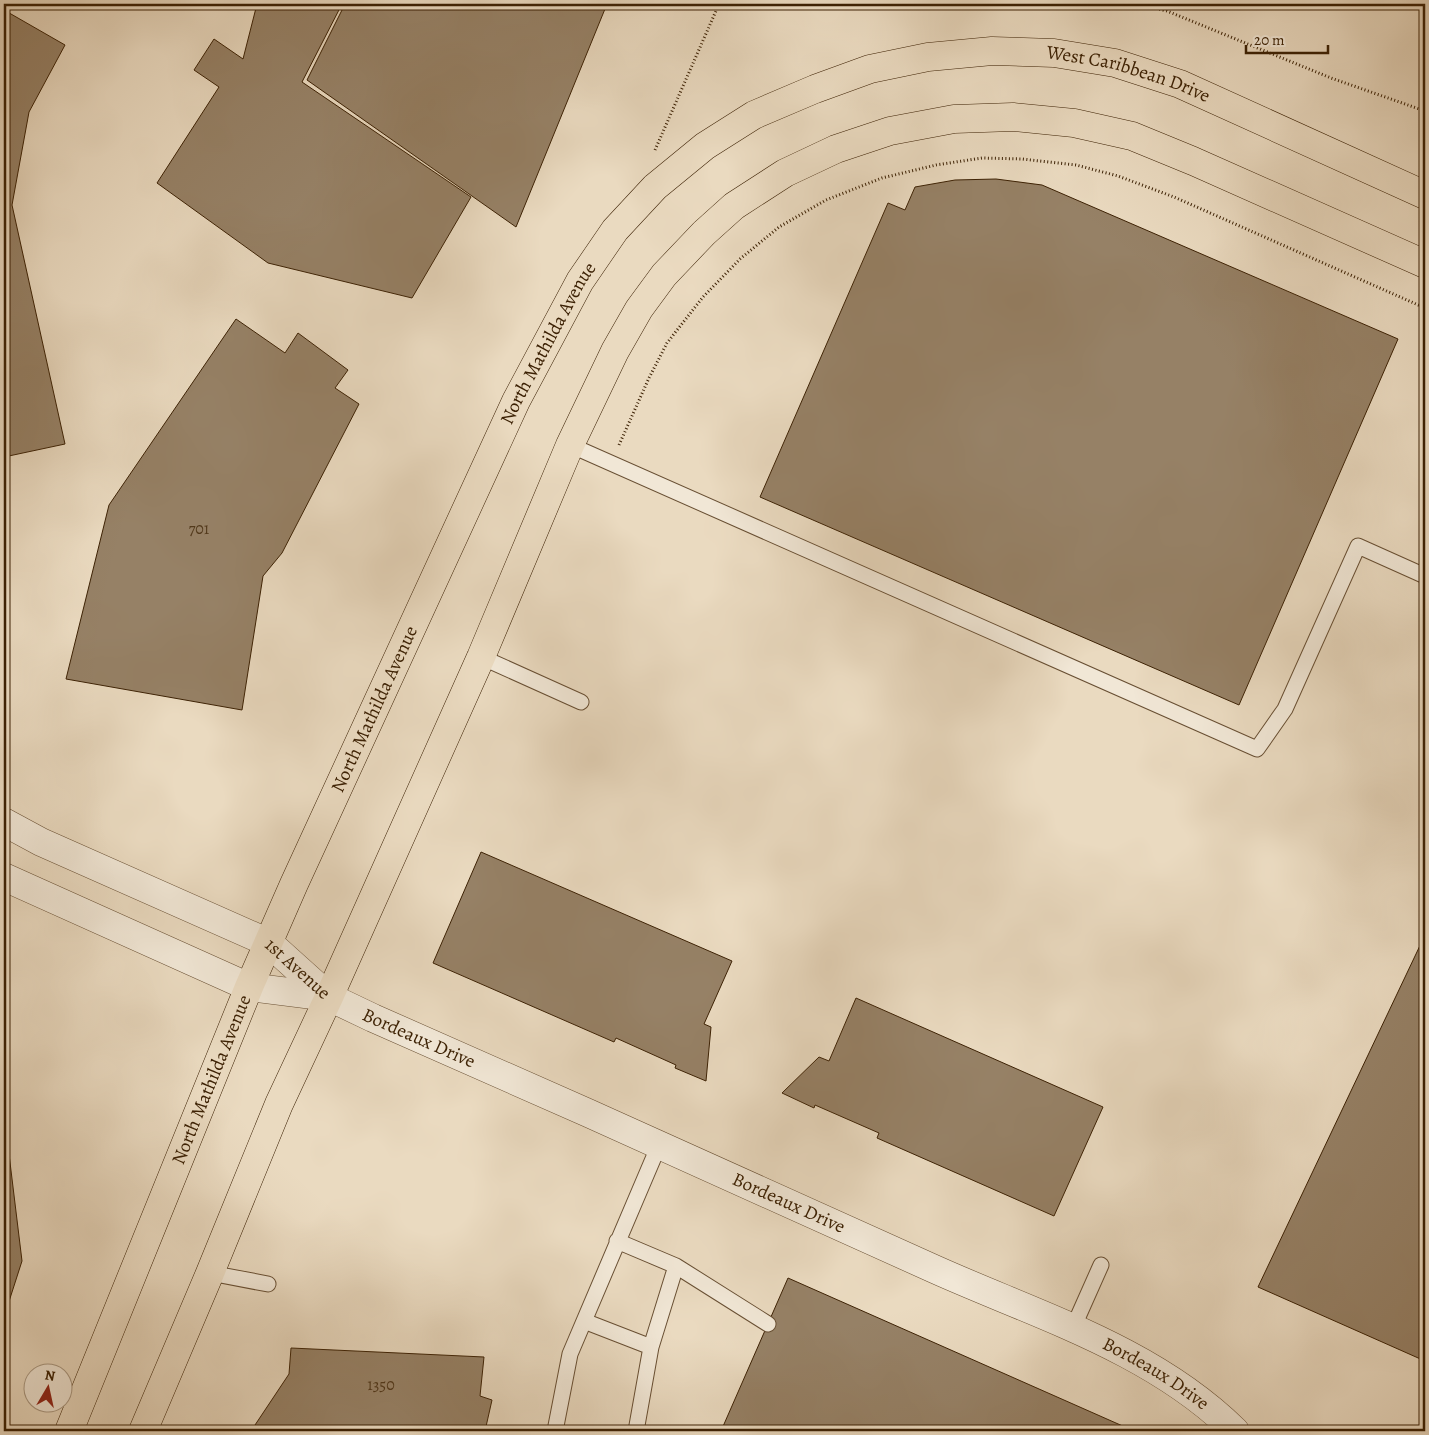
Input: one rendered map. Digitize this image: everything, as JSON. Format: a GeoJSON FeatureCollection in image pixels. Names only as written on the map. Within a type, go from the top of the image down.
{"type":"FeatureCollection","features":[{"type":"Feature","properties":{"kind":"main road","name":"West Caribbean Drive"},"geometry":{"type":"LineString","coordinates":[[815,89],[870,69],[928,57],[992,51],[1054,53],[1115,63],[1180,84],[1425,195]]}},
{"type":"Feature","properties":{"kind":"main road","name":"North Mathilda Avenue"},"geometry":{"type":"LineString","coordinates":[[70,1431],[269,943],[516,401],[580,281],[615,230],[655,187],[704,146],[754,115],[815,89]]}},
{"type":"Feature","properties":{"kind":"main road"},"geometry":{"type":"LineString","coordinates":[[143,1431],[279,1104],[481,658],[570,445],[615,351],[639,310],[664,275],[704,233],[734,206],[785,173],[836,149],[890,130],[954,119],[1012,117],[1074,122],[1132,136],[1425,264]]}},
{"type":"Feature","properties":{"kind":"street","name":"1st Avenue"},"geometry":{"type":"LineString","coordinates":[[4,822],[41,842],[269,943],[329,997]]}},
{"type":"Feature","properties":{"kind":"street","name":"1st Avenue"},"geometry":{"type":"LineString","coordinates":[[4,877],[250,987],[329,997]]}},
{"type":"Feature","properties":{"kind":"street","name":"Bordeaux Drive"},"geometry":{"type":"LineString","coordinates":[[329,997],[943,1273],[1073,1328],[1136,1358],[1176,1382],[1214,1410],[1235,1431]]}},
{"type":"Feature","properties":{"kind":"lane"},"geometry":{"type":"LineString","coordinates":[[570,445],[1257,749],[1285,709],[1358,546],[1425,576]]}},
{"type":"Feature","properties":{"kind":"lane"},"geometry":{"type":"LineString","coordinates":[[481,658],[581,702]]}},
{"type":"Feature","properties":{"kind":"lane"},"geometry":{"type":"LineString","coordinates":[[556,1431],[570,1354],[659,1145]]}},
{"type":"Feature","properties":{"kind":"lane"},"geometry":{"type":"LineString","coordinates":[[617,1241],[676,1266],[768,1324]]}},
{"type":"Feature","properties":{"kind":"lane"},"geometry":{"type":"LineString","coordinates":[[1073,1328],[1102,1265]]}},
{"type":"Feature","properties":{"kind":"lane"},"geometry":{"type":"LineString","coordinates":[[636,1431],[651,1347],[676,1266]]}},
{"type":"Feature","properties":{"kind":"lane"},"geometry":{"type":"LineString","coordinates":[[210,1273],[268,1284]]}},
{"type":"Feature","properties":{"kind":"lane"},"geometry":{"type":"LineString","coordinates":[[584,1321],[651,1347]]}},
{"type":"Feature","properties":{"kind":"path"},"geometry":{"type":"LineString","coordinates":[[654,152],[719,4]]}},
{"type":"Feature","properties":{"kind":"path"},"geometry":{"type":"LineString","coordinates":[[1140,4],[1167,11],[1331,78],[1425,111]]}},
{"type":"Feature","properties":{"kind":"path"},"geometry":{"type":"LineString","coordinates":[[611,464],[648,378],[667,343],[703,297],[740,259],[779,227],[826,200],[882,178],[936,165],[982,158],[1022,159],[1076,165],[1118,176],[1174,197],[1425,308]]}},
{"type":"Feature","properties":{"kind":"building"},"geometry":{"type":"Polygon","coordinates":[[[257,4],[342,4],[302,82],[471,197],[412,298],[268,263],[157,183],[219,87],[194,70],[214,39],[243,59],[257,4]]]}},
{"type":"Feature","properties":{"kind":"building"},"geometry":{"type":"Polygon","coordinates":[[[345,4],[607,4],[516,227],[307,80],[345,4]]]}},
{"type":"Feature","properties":{"kind":"building"},"geometry":{"type":"Polygon","coordinates":[[[4,10],[65,45],[29,112],[12,205],[65,444],[4,457],[4,10]]]}},
{"type":"Feature","properties":{"kind":"building"},"geometry":{"type":"Polygon","coordinates":[[[996,179],[1042,185],[1398,339],[1239,705],[760,497],[888,203],[905,210],[915,187],[955,180],[996,179]]]}},
{"type":"Feature","properties":{"kind":"building"},"geometry":{"type":"Polygon","coordinates":[[[236,319],[285,353],[298,333],[348,370],[335,388],[359,404],[282,553],[263,576],[242,710],[66,679],[109,505],[236,319]]]}},
{"type":"Feature","properties":{"kind":"building"},"geometry":{"type":"Polygon","coordinates":[[[481,852],[732,961],[704,1024],[711,1027],[706,1081],[675,1068],[676,1065],[616,1038],[614,1042],[433,963],[481,852]]]}},
{"type":"Feature","properties":{"kind":"building"},"geometry":{"type":"Polygon","coordinates":[[[1425,935],[1425,1361],[1258,1287],[1425,935]]]}},
{"type":"Feature","properties":{"kind":"building"},"geometry":{"type":"Polygon","coordinates":[[[856,998],[1103,1107],[1054,1216],[877,1138],[879,1133],[815,1105],[814,1108],[782,1093],[819,1057],[829,1061],[856,998]]]}},
{"type":"Feature","properties":{"kind":"building"},"geometry":{"type":"Polygon","coordinates":[[[4,1113],[22,1261],[4,1317],[4,1113]]]}},
{"type":"Feature","properties":{"kind":"building"},"geometry":{"type":"Polygon","coordinates":[[[788,1278],[1134,1431],[721,1431],[788,1278]]]}},
{"type":"Feature","properties":{"kind":"building"},"geometry":{"type":"Polygon","coordinates":[[[291,1348],[484,1357],[480,1396],[492,1400],[485,1431],[251,1431],[289,1374],[291,1348]]]}}]}
